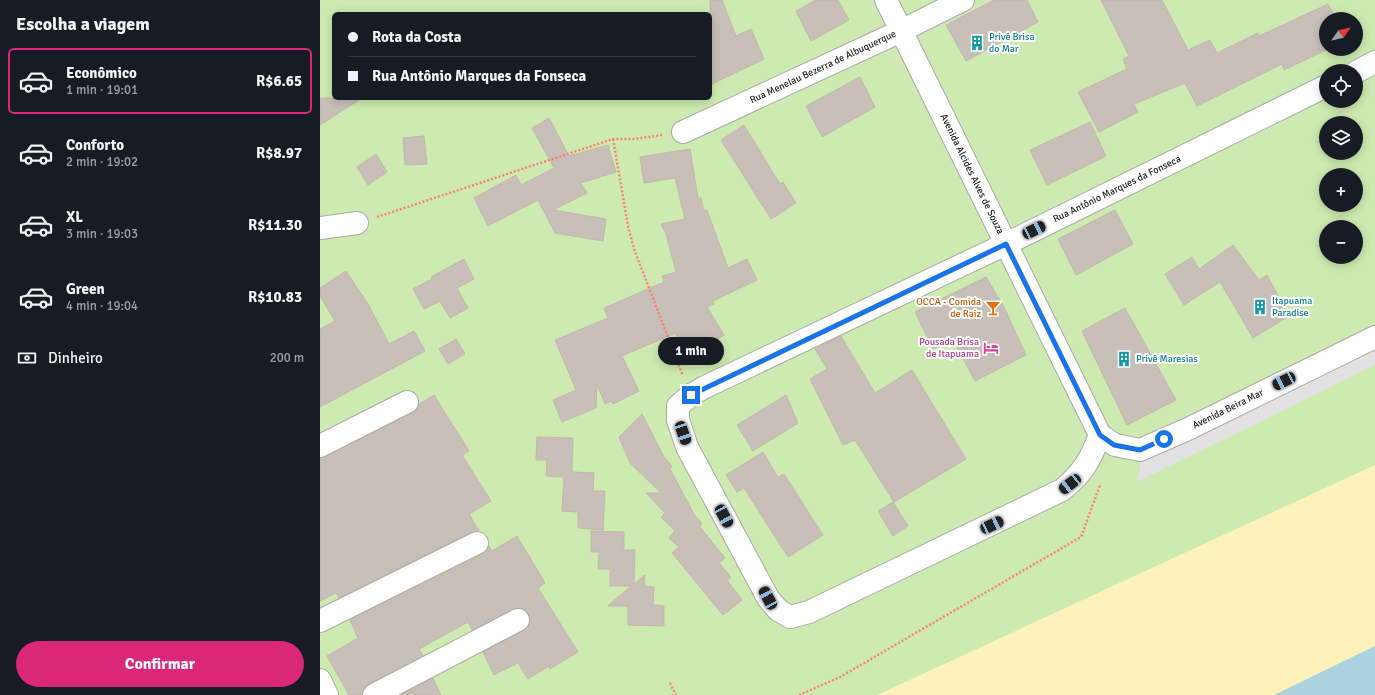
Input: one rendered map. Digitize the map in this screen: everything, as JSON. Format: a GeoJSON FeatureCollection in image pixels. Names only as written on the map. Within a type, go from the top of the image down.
{"type":"FeatureCollection","features":[{"type":"Feature","properties":{"kind":"street","name":"Avenida Alcides Alves de Souza"},"geometry":{"type":"LineString","coordinates":[[886,0],[1100,435]]}},
{"type":"Feature","properties":{"kind":"street","name":"Rua Menelau Bezerra de Albuquerque"},"geometry":{"type":"LineString","coordinates":[[683,132],[901,31],[963,0]]}},
{"type":"Feature","properties":{"kind":"street"},"geometry":{"type":"LineString","coordinates":[[1363,68],[1375,62]]}},
{"type":"Feature","properties":{"kind":"street","name":"Rua Antônio Marques da Fonseca"},"geometry":{"type":"LineString","coordinates":[[691,395],[1006,244],[1319,89]]}},
{"type":"Feature","properties":{"kind":"street"},"geometry":{"type":"LineString","coordinates":[[320,228],[357,223]]}},
{"type":"Feature","properties":{"kind":"street","name":"Avenida Beira Mar"},"geometry":{"type":"LineString","coordinates":[[1100,435],[1114,445],[1140,450],[1188,429],[1375,337]]}},
{"type":"Feature","properties":{"kind":"street"},"geometry":{"type":"LineString","coordinates":[[691,395],[678,406],[678,420],[688,447],[768,598],[778,610],[790,617],[809,612],[1048,498],[1078,478],[1090,460],[1100,435]]}},
{"type":"Feature","properties":{"kind":"street"},"geometry":{"type":"LineString","coordinates":[[320,446],[407,402]]}},
{"type":"Feature","properties":{"kind":"street"},"geometry":{"type":"LineString","coordinates":[[320,621],[477,543]]}},
{"type":"Feature","properties":{"kind":"street"},"geometry":{"type":"LineString","coordinates":[[374,695],[518,620]]}},
{"type":"Feature","properties":{"kind":"street"},"geometry":{"type":"LineString","coordinates":[[320,680],[327,695]]}},
{"type":"Feature","properties":{"kind":"path"},"geometry":{"type":"LineString","coordinates":[[357,223],[613,139],[633,140],[683,132]]}},
{"type":"Feature","properties":{"kind":"path"},"geometry":{"type":"LineString","coordinates":[[613,139],[628,226],[634,249],[691,395]]}},
{"type":"Feature","properties":{"kind":"path"},"geometry":{"type":"LineString","coordinates":[[799,695],[840,677],[1081,537],[1102,480]]}},
{"type":"Feature","properties":{"kind":"path"},"geometry":{"type":"LineString","coordinates":[[670,683],[676,695]]}},
{"type":"Feature","properties":{"kind":"green space"},"geometry":{"type":"Polygon","coordinates":[[[320,0],[1375,0],[1375,658],[1296,695],[320,695],[320,0]]]}},
{"type":"Feature","properties":{"kind":"sand"},"geometry":{"type":"Polygon","coordinates":[[[1375,465],[1375,646],[1275,695],[877,695],[1375,465]]]}},
{"type":"Feature","properties":{"kind":"shaded area"},"geometry":{"type":"Polygon","coordinates":[[[1375,351],[1375,365],[1137,482],[1141,462],[1375,351]]]}},
{"type":"Feature","properties":{"kind":"water"},"geometry":{"type":"Polygon","coordinates":[[[1375,646],[1375,695],[1274,695],[1375,646]]]}},
{"type":"Feature","properties":{"kind":"building"},"geometry":{"type":"Polygon","coordinates":[[[710,0],[722,0],[736,36],[751,29],[764,59],[712,84],[712,12],[710,12],[710,0]]]}},
{"type":"Feature","properties":{"kind":"building"},"geometry":{"type":"Polygon","coordinates":[[[816,0],[838,0],[849,20],[811,41],[796,11],[816,0]]]}},
{"type":"Feature","properties":{"kind":"building","name":"Privê Brisa do Mar"},"geometry":{"type":"Polygon","coordinates":[[[994,0],[1027,0],[1038,22],[966,61],[946,25],[994,0]]]}},
{"type":"Feature","properties":{"kind":"building"},"geometry":{"type":"Polygon","coordinates":[[[1101,0],[1162,0],[1188,50],[1210,40],[1217,53],[1258,33],[1259,36],[1328,4],[1332,12],[1319,12],[1319,53],[1284,70],[1282,64],[1197,106],[1185,83],[1134,104],[1138,112],[1099,132],[1078,92],[1127,69],[1123,59],[1129,56],[1101,0]]]}},
{"type":"Feature","properties":{"kind":"building"},"geometry":{"type":"Polygon","coordinates":[[[860,77],[875,107],[822,137],[806,106],[860,77]]]}},
{"type":"Feature","properties":{"kind":"building"},"geometry":{"type":"Polygon","coordinates":[[[320,98],[332,98],[332,100],[359,100],[320,125],[320,98]]]}},
{"type":"Feature","properties":{"kind":"building"},"geometry":{"type":"Polygon","coordinates":[[[549,118],[569,156],[608,145],[616,172],[581,183],[587,193],[553,210],[606,219],[603,241],[555,233],[538,200],[488,226],[474,198],[516,175],[521,185],[554,168],[532,128],[549,118]]]}},
{"type":"Feature","properties":{"kind":"building"},"geometry":{"type":"Polygon","coordinates":[[[1090,122],[1106,156],[1047,185],[1030,150],[1090,122]]]}},
{"type":"Feature","properties":{"kind":"building"},"geometry":{"type":"Polygon","coordinates":[[[744,125],[780,184],[783,182],[796,203],[771,219],[721,140],[744,125]]]}},
{"type":"Feature","properties":{"kind":"building"},"geometry":{"type":"Polygon","coordinates":[[[424,136],[427,164],[405,165],[403,138],[424,136]]]}},
{"type":"Feature","properties":{"kind":"building"},"geometry":{"type":"Polygon","coordinates":[[[690,149],[698,198],[701,198],[704,211],[707,210],[728,268],[747,259],[757,280],[713,301],[714,304],[707,307],[724,335],[689,356],[675,333],[622,356],[639,391],[613,404],[611,401],[605,404],[597,384],[596,408],[562,422],[553,400],[576,390],[555,340],[608,318],[604,308],[664,282],[662,276],[676,272],[666,234],[661,224],[685,219],[675,178],[644,183],[640,157],[690,149]]]}},
{"type":"Feature","properties":{"kind":"building"},"geometry":{"type":"Polygon","coordinates":[[[376,154],[387,172],[368,185],[357,167],[376,154]]]}},
{"type":"Feature","properties":{"kind":"building"},"geometry":{"type":"Polygon","coordinates":[[[1115,210],[1133,244],[1076,275],[1058,239],[1115,210]]]}},
{"type":"Feature","properties":{"kind":"building"},"geometry":{"type":"Polygon","coordinates":[[[1233,245],[1259,280],[1267,275],[1289,316],[1253,338],[1220,282],[1184,305],[1165,274],[1192,257],[1199,269],[1233,245]]]}},
{"type":"Feature","properties":{"kind":"building"},"geometry":{"type":"Polygon","coordinates":[[[464,259],[474,279],[457,288],[468,308],[450,318],[440,301],[424,309],[413,289],[432,279],[431,277],[464,259]]]}},
{"type":"Feature","properties":{"kind":"building"},"geometry":{"type":"Polygon","coordinates":[[[346,271],[368,304],[389,344],[414,331],[425,351],[320,407],[320,329],[335,321],[320,296],[320,288],[346,271]]]}},
{"type":"Feature","properties":{"kind":"building"},"geometry":{"type":"Polygon","coordinates":[[[986,277],[1004,307],[1026,355],[975,381],[953,339],[933,349],[915,312],[986,277]]]}},
{"type":"Feature","properties":{"kind":"building","name":"Privê Maresias"},"geometry":{"type":"Polygon","coordinates":[[[1125,308],[1176,400],[1127,425],[1082,331],[1125,308]]]}},
{"type":"Feature","properties":{"kind":"building"},"geometry":{"type":"Polygon","coordinates":[[[841,336],[875,393],[912,370],[966,459],[894,502],[855,440],[843,445],[810,379],[827,369],[815,349],[841,336]]]}},
{"type":"Feature","properties":{"kind":"building"},"geometry":{"type":"Polygon","coordinates":[[[456,339],[465,354],[448,364],[439,349],[456,339]]]}},
{"type":"Feature","properties":{"kind":"building"},"geometry":{"type":"Polygon","coordinates":[[[434,395],[469,451],[462,455],[491,501],[469,514],[479,531],[471,532],[339,598],[336,593],[320,601],[320,458],[413,413],[419,404],[434,395]]]}},
{"type":"Feature","properties":{"kind":"building"},"geometry":{"type":"Polygon","coordinates":[[[786,395],[798,423],[753,451],[737,425],[786,395]]]}},
{"type":"Feature","properties":{"kind":"building"},"geometry":{"type":"Polygon","coordinates":[[[642,414],[664,457],[672,466],[670,469],[695,516],[702,523],[700,527],[725,558],[719,563],[731,577],[727,580],[742,600],[723,615],[672,553],[679,547],[669,538],[675,531],[661,517],[665,513],[646,493],[661,493],[630,463],[619,437],[642,414]]]}},
{"type":"Feature","properties":{"kind":"building"},"geometry":{"type":"Polygon","coordinates":[[[537,437],[573,438],[572,472],[594,473],[593,491],[605,491],[603,530],[578,528],[578,512],[562,511],[564,477],[546,476],[547,460],[536,460],[537,437]]]}},
{"type":"Feature","properties":{"kind":"building"},"geometry":{"type":"Polygon","coordinates":[[[763,452],[778,477],[784,474],[823,535],[788,557],[744,488],[737,492],[726,475],[763,452]]]}},
{"type":"Feature","properties":{"kind":"building"},"geometry":{"type":"Polygon","coordinates":[[[893,502],[908,526],[893,536],[878,511],[893,502]]]}},
{"type":"Feature","properties":{"kind":"building"},"geometry":{"type":"Polygon","coordinates":[[[591,531],[624,532],[624,550],[635,550],[634,584],[645,575],[644,586],[654,587],[653,605],[664,606],[664,626],[628,625],[628,606],[608,606],[631,586],[610,586],[610,569],[598,569],[599,552],[591,552],[591,531]]]}},
{"type":"Feature","properties":{"kind":"building"},"geometry":{"type":"Polygon","coordinates":[[[517,536],[545,583],[538,588],[578,652],[550,669],[549,666],[528,679],[518,663],[494,675],[483,652],[528,627],[530,621],[529,615],[524,609],[518,608],[472,630],[468,622],[419,649],[423,656],[368,684],[363,689],[362,695],[349,695],[327,656],[358,638],[350,620],[483,554],[489,546],[492,551],[517,536]]]}},
{"type":"Feature","properties":{"kind":"building"},"geometry":{"type":"Polygon","coordinates":[[[433,678],[441,695],[401,695],[433,678]]]}},
{"type":"Feature","properties":{"kind":"place","name":"Privê Brisa do Mar"},"geometry":{"type":"Point","coordinates":[977,43]}},
{"type":"Feature","properties":{"kind":"place","name":"Itapuama Paradise"},"geometry":{"type":"Point","coordinates":[1260,307]}},
{"type":"Feature","properties":{"kind":"place","name":"OCCA - Comida de Raiz"},"geometry":{"type":"Point","coordinates":[993,308]}},
{"type":"Feature","properties":{"kind":"place","name":"Pousada Brisa de Itapuama"},"geometry":{"type":"Point","coordinates":[991,348]}},
{"type":"Feature","properties":{"kind":"place","name":"Privê Maresias"},"geometry":{"type":"Point","coordinates":[1124,359]}},
{"type":"Feature","properties":{"kind":"route"},"geometry":{"type":"LineString","coordinates":[[691,395],[1006,244],[1100,435],[1114,445],[1140,450],[1164,439]]}}]}
